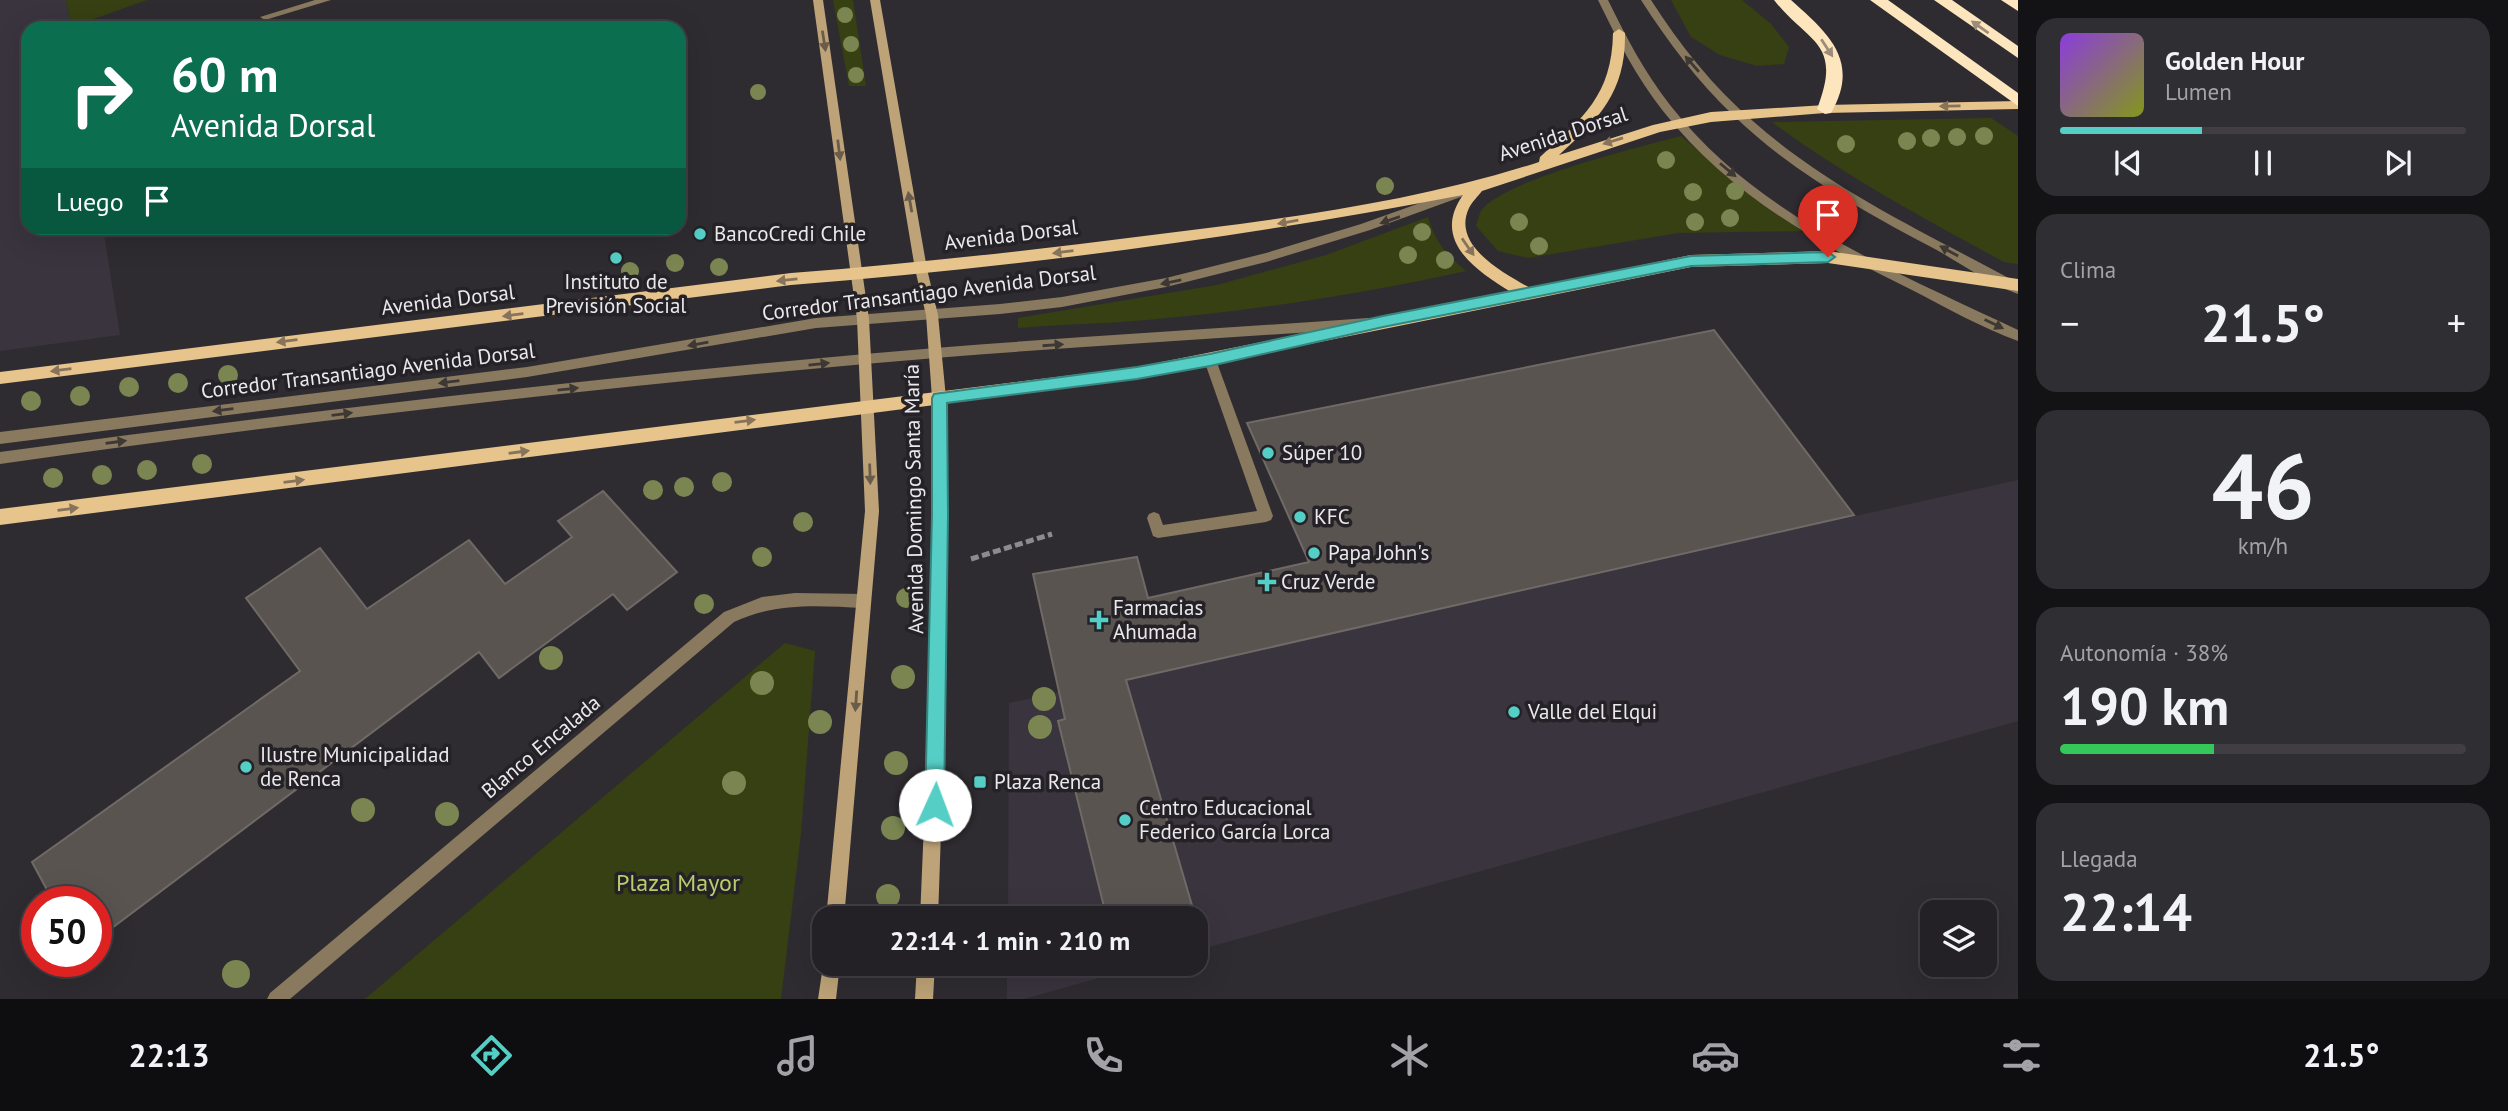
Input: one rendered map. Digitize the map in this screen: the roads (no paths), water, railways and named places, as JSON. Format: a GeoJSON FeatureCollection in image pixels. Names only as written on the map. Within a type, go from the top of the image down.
{"type":"FeatureCollection","features":[{"type":"Feature","properties":{"kind":"highway"},"geometry":{"type":"LineString","coordinates":[[1782,0],[1819,35],[1833,56],[1836,82],[1825,109]]}},
{"type":"Feature","properties":{"kind":"highway"},"geometry":{"type":"LineString","coordinates":[[1878,0],[2018,103]]}},
{"type":"Feature","properties":{"kind":"highway"},"geometry":{"type":"LineString","coordinates":[[1942,0],[2018,53]]}},
{"type":"Feature","properties":{"kind":"highway"},"geometry":{"type":"LineString","coordinates":[[2009,0],[2018,6]]}},
{"type":"Feature","properties":{"kind":"main road","name":"Avenida Domingo Santa María"},"geometry":{"type":"LineString","coordinates":[[818,0],[863,319],[872,511],[836,906]]}},
{"type":"Feature","properties":{"kind":"main road","name":"Avenida Domingo Santa María"},"geometry":{"type":"LineString","coordinates":[[874,0],[921,269],[932,315],[939,398],[940,568],[935,805],[930,906]]}},
{"type":"Feature","properties":{"kind":"main road"},"geometry":{"type":"LineString","coordinates":[[1538,166],[1585,122],[1604,99],[1617,66],[1619,33]]}},
{"type":"Feature","properties":{"kind":"main road","name":"Avenida Dorsal"},"geometry":{"type":"LineString","coordinates":[[0,378],[791,279],[921,269],[1270,225],[1476,187],[1612,141],[1679,123],[1738,114],[2018,103]]}},
{"type":"Feature","properties":{"kind":"main road"},"geometry":{"type":"LineString","coordinates":[[1476,187],[1461,210],[1459,233],[1474,256],[1490,271],[1526,293]]}},
{"type":"Feature","properties":{"kind":"main road"},"geometry":{"type":"LineString","coordinates":[[0,517],[1137,373],[1691,261],[1828,257],[2015,286]]}},
{"type":"Feature","properties":{"kind":"main road"},"geometry":{"type":"LineString","coordinates":[[827,999],[830,976]]}},
{"type":"Feature","properties":{"kind":"main road"},"geometry":{"type":"LineString","coordinates":[[924,999],[925,976]]}},
{"type":"Feature","properties":{"kind":"street"},"geometry":{"type":"LineString","coordinates":[[265,17],[326,0]]}},
{"type":"Feature","properties":{"kind":"street"},"geometry":{"type":"LineString","coordinates":[[1603,0],[1640,71],[1679,123],[1706,151],[1761,197],[1823,239],[1866,263],[2018,336]]}},
{"type":"Feature","properties":{"kind":"street"},"geometry":{"type":"LineString","coordinates":[[1646,0],[1675,44],[1738,114],[1768,140],[1833,185],[2015,286]]}},
{"type":"Feature","properties":{"kind":"street","name":"Corredor Transantiago Avenida Dorsal"},"geometry":{"type":"LineString","coordinates":[[0,438],[605,361],[813,323],[932,315],[1060,302],[1216,273],[1317,245],[1476,187]]}},
{"type":"Feature","properties":{"kind":"street","name":"Corredor Transantiago Avenida Dorsal"},"geometry":{"type":"LineString","coordinates":[[0,458],[164,435],[453,401],[864,359],[1383,322]]}},
{"type":"Feature","properties":{"kind":"street"},"geometry":{"type":"LineString","coordinates":[[1154,518],[1158,533],[1266,516],[1210,360]]}},
{"type":"Feature","properties":{"kind":"street","name":"Blanco Encalada"},"geometry":{"type":"LineString","coordinates":[[275,999],[729,617],[747,607],[782,599],[864,601]]}},
{"type":"Feature","properties":{"kind":"place","name":"BancoCredi Chile"},"geometry":{"type":"Point","coordinates":[700,234]}},
{"type":"Feature","properties":{"kind":"place","name":"Instituto de Previsión Social"},"geometry":{"type":"Point","coordinates":[616,258]}},
{"type":"Feature","properties":{"kind":"place","name":"Súper 10"},"geometry":{"type":"Point","coordinates":[1268,453]}},
{"type":"Feature","properties":{"kind":"place","name":"KFC"},"geometry":{"type":"Point","coordinates":[1300,517]}},
{"type":"Feature","properties":{"kind":"place","name":"Papa John's"},"geometry":{"type":"Point","coordinates":[1314,553]}},
{"type":"Feature","properties":{"kind":"place","name":"Cruz Verde"},"geometry":{"type":"Point","coordinates":[1267,582]}},
{"type":"Feature","properties":{"kind":"place","name":"Farmacias Ahumada"},"geometry":{"type":"Point","coordinates":[1099,620]}},
{"type":"Feature","properties":{"kind":"place","name":"Valle del Elqui"},"geometry":{"type":"Point","coordinates":[1514,712]}},
{"type":"Feature","properties":{"kind":"place","name":"Ilustre Municipalidad de Renca"},"geometry":{"type":"Point","coordinates":[246,767]}},
{"type":"Feature","properties":{"kind":"place","name":"Plaza Renca"},"geometry":{"type":"Point","coordinates":[980,782]}},
{"type":"Feature","properties":{"kind":"place","name":"Centro Educacional Federico García Lorca"},"geometry":{"type":"Point","coordinates":[1125,820]}},
{"type":"Feature","properties":{"kind":"park label","name":"Plaza Mayor"},"geometry":{"type":"Point","coordinates":[678,883]}}]}
